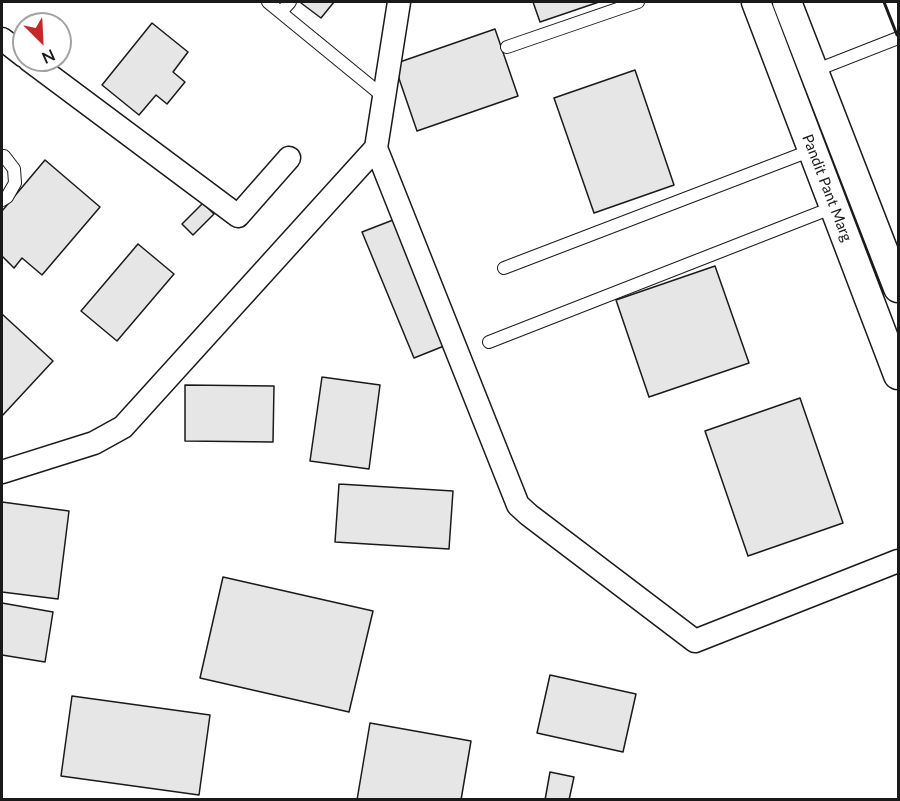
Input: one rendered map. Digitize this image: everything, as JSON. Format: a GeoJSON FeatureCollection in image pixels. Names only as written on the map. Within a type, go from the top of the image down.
{"type":"FeatureCollection","features":[{"type":"Feature","properties":{"kind":"street"},"geometry":{"type":"LineString","coordinates":[[399,2],[376,148],[518,505],[695,641],[898,561]]}},
{"type":"Feature","properties":{"kind":"street","name":"Pandit Pant Marg"},"geometry":{"type":"LineString","coordinates":[[756,2],[898,375]]}},
{"type":"Feature","properties":{"kind":"street","name":"Pandit Pant Marg"},"geometry":{"type":"LineString","coordinates":[[787,2],[898,288]]}},
{"type":"Feature","properties":{"kind":"street"},"geometry":{"type":"LineString","coordinates":[[45,72],[238,216],[289,158]]}},
{"type":"Feature","properties":{"kind":"street"},"geometry":{"type":"LineString","coordinates":[[2,472],[94,443],[123,428],[376,148]]}},
{"type":"Feature","properties":{"kind":"lane"},"geometry":{"type":"LineString","coordinates":[[268,2],[384,97]]}},
{"type":"Feature","properties":{"kind":"lane"},"geometry":{"type":"LineString","coordinates":[[281,12],[290,2]]}},
{"type":"Feature","properties":{"kind":"lane"},"geometry":{"type":"LineString","coordinates":[[507,47],[638,2]]}},
{"type":"Feature","properties":{"kind":"lane"},"geometry":{"type":"LineString","coordinates":[[814,71],[898,38]]}},
{"type":"Feature","properties":{"kind":"lane"},"geometry":{"type":"LineString","coordinates":[[504,268],[812,150]]}},
{"type":"Feature","properties":{"kind":"lane"},"geometry":{"type":"LineString","coordinates":[[2,156],[14,169],[15,183],[7,197],[2,200]]}},
{"type":"Feature","properties":{"kind":"lane"},"geometry":{"type":"LineString","coordinates":[[489,342],[834,207]]}},
{"type":"Feature","properties":{"kind":"building"},"geometry":{"type":"Polygon","coordinates":[[[302,2],[334,2],[321,18],[302,2]]]}},
{"type":"Feature","properties":{"kind":"building"},"geometry":{"type":"Polygon","coordinates":[[[533,2],[599,2],[540,22],[533,2]]]}},
{"type":"Feature","properties":{"kind":"building"},"geometry":{"type":"Polygon","coordinates":[[[152,23],[188,52],[173,72],[185,82],[167,104],[156,95],[139,115],[102,85],[152,23]]]}},
{"type":"Feature","properties":{"kind":"building"},"geometry":{"type":"Polygon","coordinates":[[[495,29],[518,96],[417,131],[394,64],[495,29]]]}},
{"type":"Feature","properties":{"kind":"building"},"geometry":{"type":"Polygon","coordinates":[[[635,70],[674,185],[594,213],[554,98],[635,70]]]}},
{"type":"Feature","properties":{"kind":"building"},"geometry":{"type":"Polygon","coordinates":[[[45,160],[100,207],[42,275],[22,258],[14,268],[2,256],[2,211],[45,160]]]}},
{"type":"Feature","properties":{"kind":"building"},"geometry":{"type":"Polygon","coordinates":[[[203,203],[214,214],[193,235],[182,224],[203,203]]]}},
{"type":"Feature","properties":{"kind":"building"},"geometry":{"type":"Polygon","coordinates":[[[393,220],[444,346],[414,358],[362,232],[393,220]]]}},
{"type":"Feature","properties":{"kind":"building"},"geometry":{"type":"Polygon","coordinates":[[[138,244],[174,274],[117,341],[81,311],[138,244]]]}},
{"type":"Feature","properties":{"kind":"building"},"geometry":{"type":"Polygon","coordinates":[[[715,266],[749,363],[649,397],[616,300],[715,266]]]}},
{"type":"Feature","properties":{"kind":"building"},"geometry":{"type":"Polygon","coordinates":[[[2,314],[53,361],[2,416],[2,314]]]}},
{"type":"Feature","properties":{"kind":"building"},"geometry":{"type":"Polygon","coordinates":[[[322,377],[380,385],[369,469],[310,461],[322,377]]]}},
{"type":"Feature","properties":{"kind":"building"},"geometry":{"type":"Polygon","coordinates":[[[185,385],[274,386],[273,442],[185,441],[185,385]]]}},
{"type":"Feature","properties":{"kind":"building"},"geometry":{"type":"Polygon","coordinates":[[[800,398],[843,523],[748,556],[705,431],[800,398]]]}},
{"type":"Feature","properties":{"kind":"building"},"geometry":{"type":"Polygon","coordinates":[[[339,484],[453,491],[449,549],[335,542],[339,484]]]}},
{"type":"Feature","properties":{"kind":"building"},"geometry":{"type":"Polygon","coordinates":[[[2,502],[69,511],[58,599],[2,592],[2,502]]]}},
{"type":"Feature","properties":{"kind":"building"},"geometry":{"type":"Polygon","coordinates":[[[223,577],[373,611],[349,712],[200,678],[223,577]]]}},
{"type":"Feature","properties":{"kind":"building"},"geometry":{"type":"Polygon","coordinates":[[[2,603],[53,612],[45,662],[2,655],[2,603]]]}},
{"type":"Feature","properties":{"kind":"building"},"geometry":{"type":"Polygon","coordinates":[[[550,675],[636,694],[623,752],[537,733],[550,675]]]}},
{"type":"Feature","properties":{"kind":"building"},"geometry":{"type":"Polygon","coordinates":[[[72,696],[210,715],[199,795],[61,776],[72,696]]]}},
{"type":"Feature","properties":{"kind":"building"},"geometry":{"type":"Polygon","coordinates":[[[370,723],[471,741],[461,800],[357,800],[370,723]]]}},
{"type":"Feature","properties":{"kind":"building"},"geometry":{"type":"Polygon","coordinates":[[[550,772],[574,777],[569,800],[545,800],[550,772]]]}},
{"type":"Feature","properties":{"kind":"wall"},"geometry":{"type":"LineString","coordinates":[[884,2],[897,35]]}}]}
